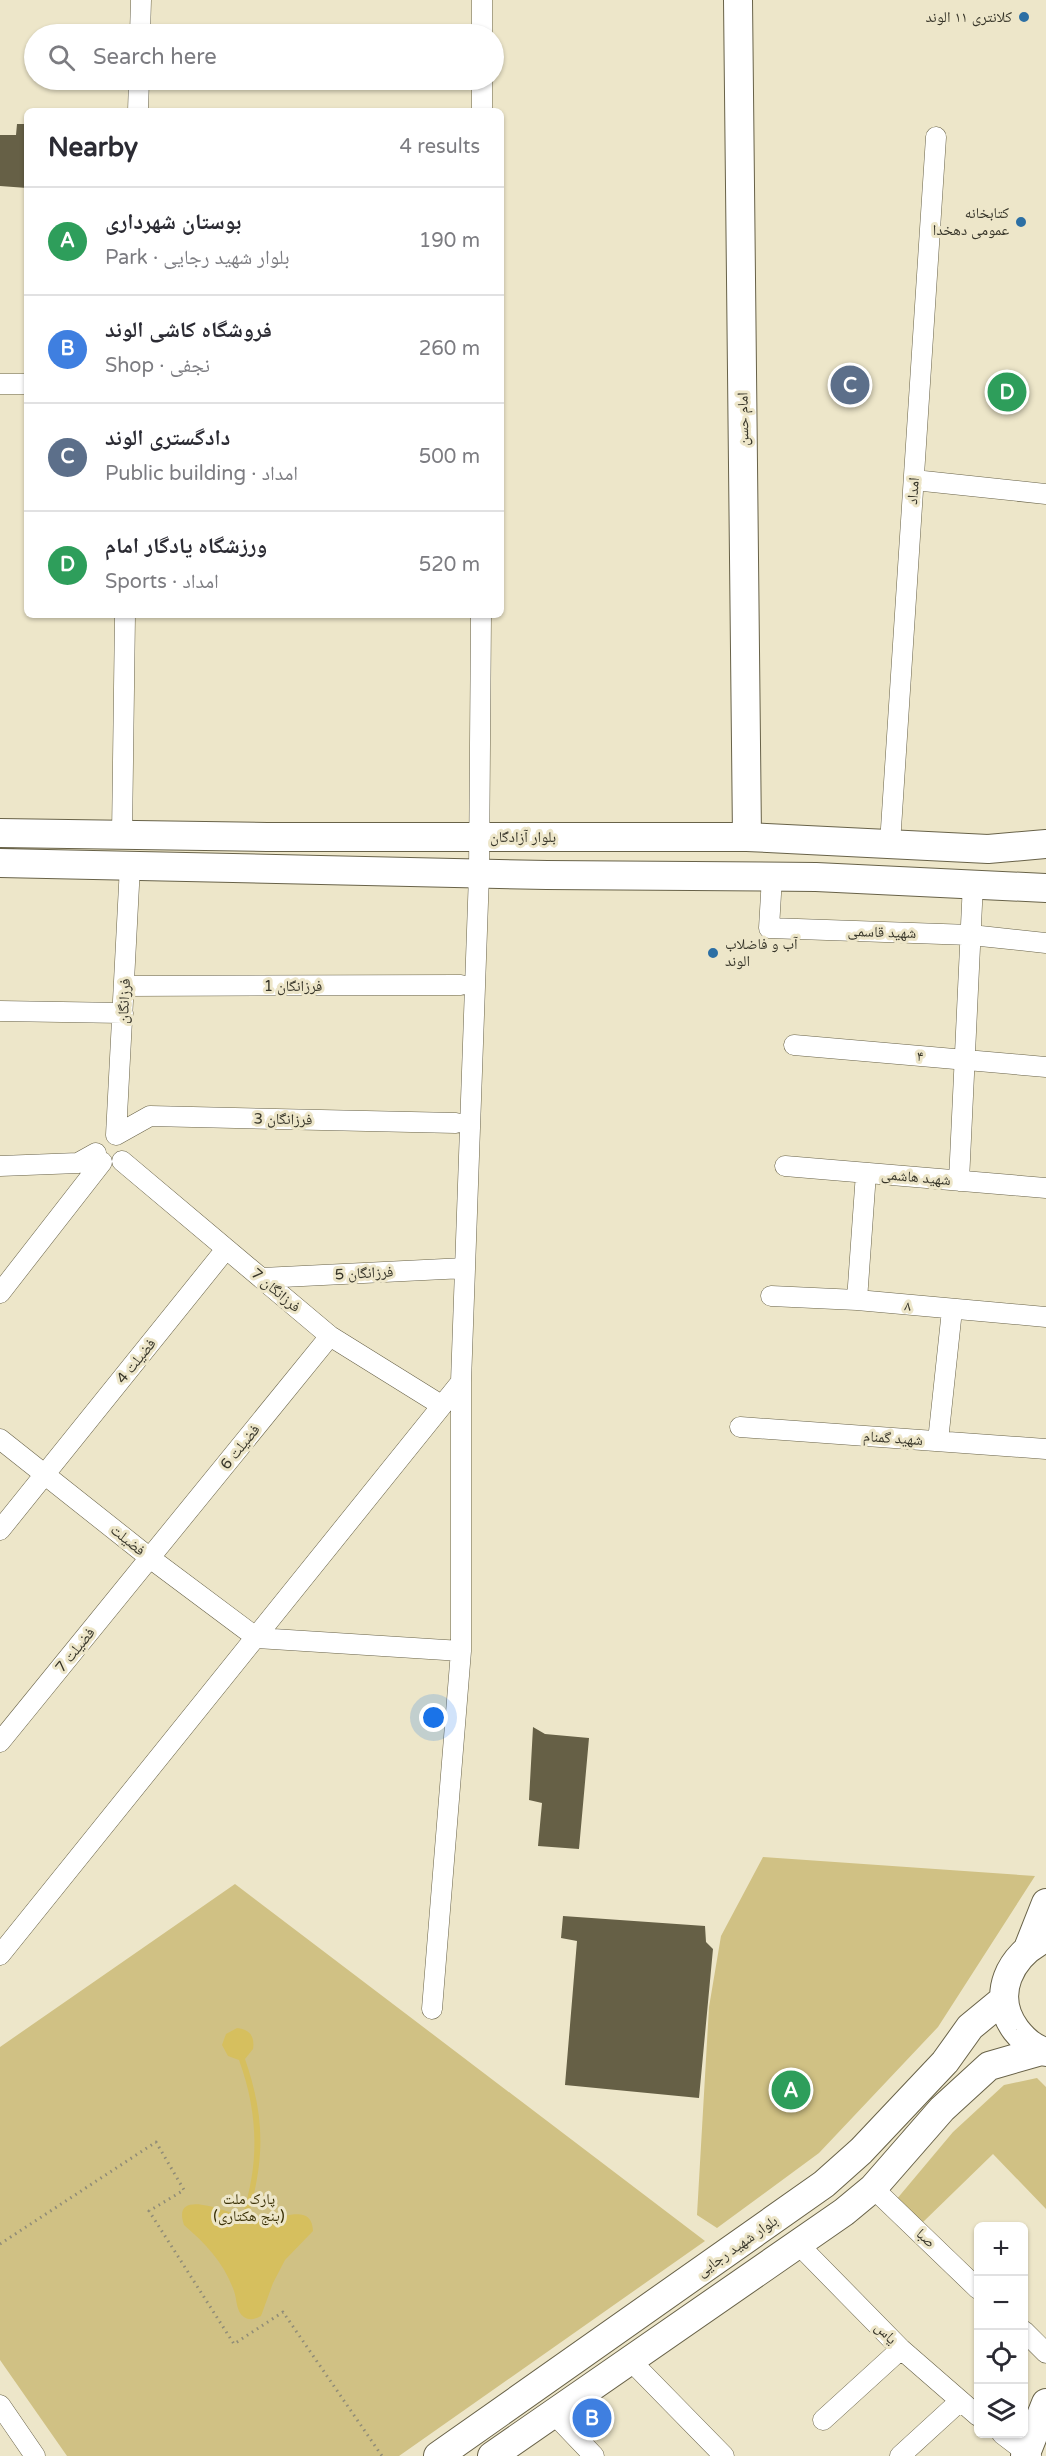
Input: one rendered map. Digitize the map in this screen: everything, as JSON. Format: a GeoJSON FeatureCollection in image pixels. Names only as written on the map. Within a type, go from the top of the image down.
{"type":"FeatureCollection","features":[{"type":"Feature","properties":{"kind":"street"},"geometry":{"type":"LineString","coordinates":[[140,24],[141,0]]}},
{"type":"Feature","properties":{"kind":"street"},"geometry":{"type":"LineString","coordinates":[[482,0],[482,24]]}},
{"type":"Feature","properties":{"kind":"street","name":"امام حسن"},"geometry":{"type":"LineString","coordinates":[[738,0],[747,837]]}},
{"type":"Feature","properties":{"kind":"street"},"geometry":{"type":"LineString","coordinates":[[138,108],[139,90]]}},
{"type":"Feature","properties":{"kind":"street"},"geometry":{"type":"LineString","coordinates":[[482,90],[482,108]]}},
{"type":"Feature","properties":{"kind":"street","name":"امداد"},"geometry":{"type":"LineString","coordinates":[[890,844],[936,137]]}},
{"type":"Feature","properties":{"kind":"street"},"geometry":{"type":"LineString","coordinates":[[0,384],[24,384]]}},
{"type":"Feature","properties":{"kind":"street"},"geometry":{"type":"LineString","coordinates":[[914,480],[1046,494]]}},
{"type":"Feature","properties":{"kind":"street"},"geometry":{"type":"LineString","coordinates":[[122,835],[125,618]]}},
{"type":"Feature","properties":{"kind":"street"},"geometry":{"type":"LineString","coordinates":[[432,2009],[461,1651],[461,1382],[480,837],[481,618]]}},
{"type":"Feature","properties":{"kind":"street","name":"بلوار آزادگان"},"geometry":{"type":"LineString","coordinates":[[0,833],[747,837],[988,849],[1046,844]]}},
{"type":"Feature","properties":{"kind":"street"},"geometry":{"type":"LineString","coordinates":[[0,863],[479,874],[772,877],[973,883],[1046,888]]}},
{"type":"Feature","properties":{"kind":"street","name":"فرزانگان"},"geometry":{"type":"LineString","coordinates":[[116,1135],[130,866]]}},
{"type":"Feature","properties":{"kind":"street","name":"شهید قاسمی"},"geometry":{"type":"LineString","coordinates":[[772,877],[769,928],[971,935],[1046,943]]}},
{"type":"Feature","properties":{"kind":"street"},"geometry":{"type":"LineString","coordinates":[[959,1181],[973,883]]}},
{"type":"Feature","properties":{"kind":"street","name":"فرزانگان 1"},"geometry":{"type":"LineString","coordinates":[[124,986],[461,985]]}},
{"type":"Feature","properties":{"kind":"street"},"geometry":{"type":"LineString","coordinates":[[0,1011],[123,1013]]}},
{"type":"Feature","properties":{"kind":"street","name":"۴"},"geometry":{"type":"LineString","coordinates":[[794,1046],[1046,1067]]}},
{"type":"Feature","properties":{"kind":"street","name":"فرزانگان 3"},"geometry":{"type":"LineString","coordinates":[[116,1135],[150,1116],[456,1123]]}},
{"type":"Feature","properties":{"kind":"street"},"geometry":{"type":"LineString","coordinates":[[0,1166],[78,1162],[99,1158],[112,1165],[122,1161],[127,1152],[124,1141],[116,1135],[105,1136],[98,1143],[99,1158],[0,1293]]}},
{"type":"Feature","properties":{"kind":"street","name":"فرزانگان 7"},"geometry":{"type":"LineString","coordinates":[[122,1161],[330,1336],[441,1405]]}},
{"type":"Feature","properties":{"kind":"street","name":"شهید هاشمی"},"geometry":{"type":"LineString","coordinates":[[785,1166],[1046,1188]]}},
{"type":"Feature","properties":{"kind":"street"},"geometry":{"type":"LineString","coordinates":[[857,1300],[866,1173]]}},
{"type":"Feature","properties":{"kind":"street","name":"فضیلت 4"},"geometry":{"type":"LineString","coordinates":[[0,1530],[226,1249]]}},
{"type":"Feature","properties":{"kind":"street","name":"فرزانگان 5"},"geometry":{"type":"LineString","coordinates":[[262,1278],[465,1268]]}},
{"type":"Feature","properties":{"kind":"street","name":"۸"},"geometry":{"type":"LineString","coordinates":[[771,1296],[857,1300],[1046,1317]]}},
{"type":"Feature","properties":{"kind":"street"},"geometry":{"type":"LineString","coordinates":[[938,1442],[952,1310]]}},
{"type":"Feature","properties":{"kind":"street","name":"فضیلت 6"},"geometry":{"type":"LineString","coordinates":[[150,1558],[330,1336]]}},
{"type":"Feature","properties":{"kind":"street"},"geometry":{"type":"LineString","coordinates":[[0,1955],[6,1934],[257,1638],[461,1382]]}},
{"type":"Feature","properties":{"kind":"street","name":"شهید گمنام"},"geometry":{"type":"LineString","coordinates":[[740,1427],[1046,1449]]}},
{"type":"Feature","properties":{"kind":"street","name":"فضیلت"},"geometry":{"type":"LineString","coordinates":[[0,1438],[150,1558],[257,1638]]}},
{"type":"Feature","properties":{"kind":"street","name":"فضیلت 7"},"geometry":{"type":"LineString","coordinates":[[0,1742],[150,1558]]}},
{"type":"Feature","properties":{"kind":"street"},"geometry":{"type":"LineString","coordinates":[[257,1638],[461,1651]]}},
{"type":"Feature","properties":{"kind":"street"},"geometry":{"type":"LineString","coordinates":[[1043,2051],[1022,2038],[1009,2020],[1004,1999],[1006,1979],[1015,1960],[1038,1942],[1046,1903]]}},
{"type":"Feature","properties":{"kind":"street","name":"بلوار شهید رجایی"},"geometry":{"type":"LineString","coordinates":[[438,2456],[824,2184],[861,2151],[945,2062],[970,2027],[1004,1999]]}},
{"type":"Feature","properties":{"kind":"street"},"geometry":{"type":"LineString","coordinates":[[492,2456],[844,2212],[873,2188],[942,2109],[989,2066],[1043,2051]]}},
{"type":"Feature","properties":{"kind":"street","name":"صبا"},"geometry":{"type":"LineString","coordinates":[[873,2188],[974,2285]]}},
{"type":"Feature","properties":{"kind":"street","name":"یاس"},"geometry":{"type":"LineString","coordinates":[[798,2244],[901,2349],[974,2413]]}},
{"type":"Feature","properties":{"kind":"street"},"geometry":{"type":"LineString","coordinates":[[1028,2336],[1046,2353]]}},
{"type":"Feature","properties":{"kind":"street"},"geometry":{"type":"LineString","coordinates":[[823,2420],[901,2349]]}},
{"type":"Feature","properties":{"kind":"street"},"geometry":{"type":"LineString","coordinates":[[630,2360],[724,2456]]}},
{"type":"Feature","properties":{"kind":"street"},"geometry":{"type":"LineString","coordinates":[[900,2456],[960,2402]]}},
{"type":"Feature","properties":{"kind":"street"},"geometry":{"type":"LineString","coordinates":[[1008,2438],[1028,2455],[1046,2403]]}},
{"type":"Feature","properties":{"kind":"street"},"geometry":{"type":"LineString","coordinates":[[0,2407],[35,2456]]}},
{"type":"Feature","properties":{"kind":"street"},"geometry":{"type":"LineString","coordinates":[[553,2413],[594,2456]]}},
{"type":"Feature","properties":{"kind":"path"},"geometry":{"type":"LineString","coordinates":[[0,2244],[156,2142],[184,2190],[149,2211],[234,2344],[283,2312],[382,2456]]}},
{"type":"Feature","properties":{"kind":"green space"},"geometry":{"type":"Polygon","coordinates":[[[763,1857],[1035,1876],[938,2027],[819,2153],[717,2228],[697,2215],[709,2007],[721,1936],[763,1857]]]}},
{"type":"Feature","properties":{"kind":"green space","name":"پارک ملت (پنج هکتاری)"},"geometry":{"type":"Polygon","coordinates":[[[235,1884],[705,2241],[399,2456],[67,2456],[0,2360],[0,2047],[235,1884]]]}},
{"type":"Feature","properties":{"kind":"green space"},"geometry":{"type":"Polygon","coordinates":[[[1037,2078],[1046,2087],[1046,2209],[993,2154],[921,2224],[896,2200],[953,2132],[1004,2085],[1037,2078]]]}},
{"type":"Feature","properties":{"kind":"shaded area"},"geometry":{"type":"Polygon","coordinates":[[[237,2028],[251,2034],[253,2041],[253,2049],[245,2059],[252,2080],[259,2119],[258,2176],[248,2217],[272,2218],[304,2215],[312,2223],[313,2231],[285,2260],[273,2283],[261,2316],[255,2319],[241,2315],[230,2281],[220,2263],[184,2225],[182,2214],[185,2207],[192,2204],[213,2207],[242,2216],[248,2196],[254,2157],[250,2099],[239,2060],[228,2056],[222,2045],[226,2034],[237,2028]]]}},
{"type":"Feature","properties":{"kind":"building"},"geometry":{"type":"Polygon","coordinates":[[[17,124],[24,124],[24,188],[0,186],[0,135],[16,135],[17,124]]]}},
{"type":"Feature","properties":{"kind":"building"},"geometry":{"type":"Polygon","coordinates":[[[533,1727],[545,1734],[589,1738],[579,1849],[538,1846],[542,1803],[529,1800],[533,1727]]]}},
{"type":"Feature","properties":{"kind":"building"},"geometry":{"type":"Polygon","coordinates":[[[563,1916],[705,1926],[706,1942],[713,1949],[699,2098],[565,2085],[577,1941],[561,1938],[563,1916]]]}},
{"type":"Feature","properties":{"kind":"place","name":"کلانتری ۱۱ الوند"},"geometry":{"type":"Point","coordinates":[1024,17]}},
{"type":"Feature","properties":{"kind":"place","name":"کتابخانه عمومی دهخدا"},"geometry":{"type":"Point","coordinates":[1021,222]}},
{"type":"Feature","properties":{"kind":"place","name":"دادگستری الوند"},"geometry":{"type":"Point","coordinates":[850,385]}},
{"type":"Feature","properties":{"kind":"place","name":"ورزشگاه یادگار امام"},"geometry":{"type":"Point","coordinates":[1007,392]}},
{"type":"Feature","properties":{"kind":"place","name":"آب و فاضلاب الوند"},"geometry":{"type":"Point","coordinates":[713,953]}},
{"type":"Feature","properties":{"kind":"place","name":"بوستان شهرداری"},"geometry":{"type":"Point","coordinates":[791,2090]}},
{"type":"Feature","properties":{"kind":"place","name":"فروشگاه کاشی الوند"},"geometry":{"type":"Point","coordinates":[592,2418]}}]}
